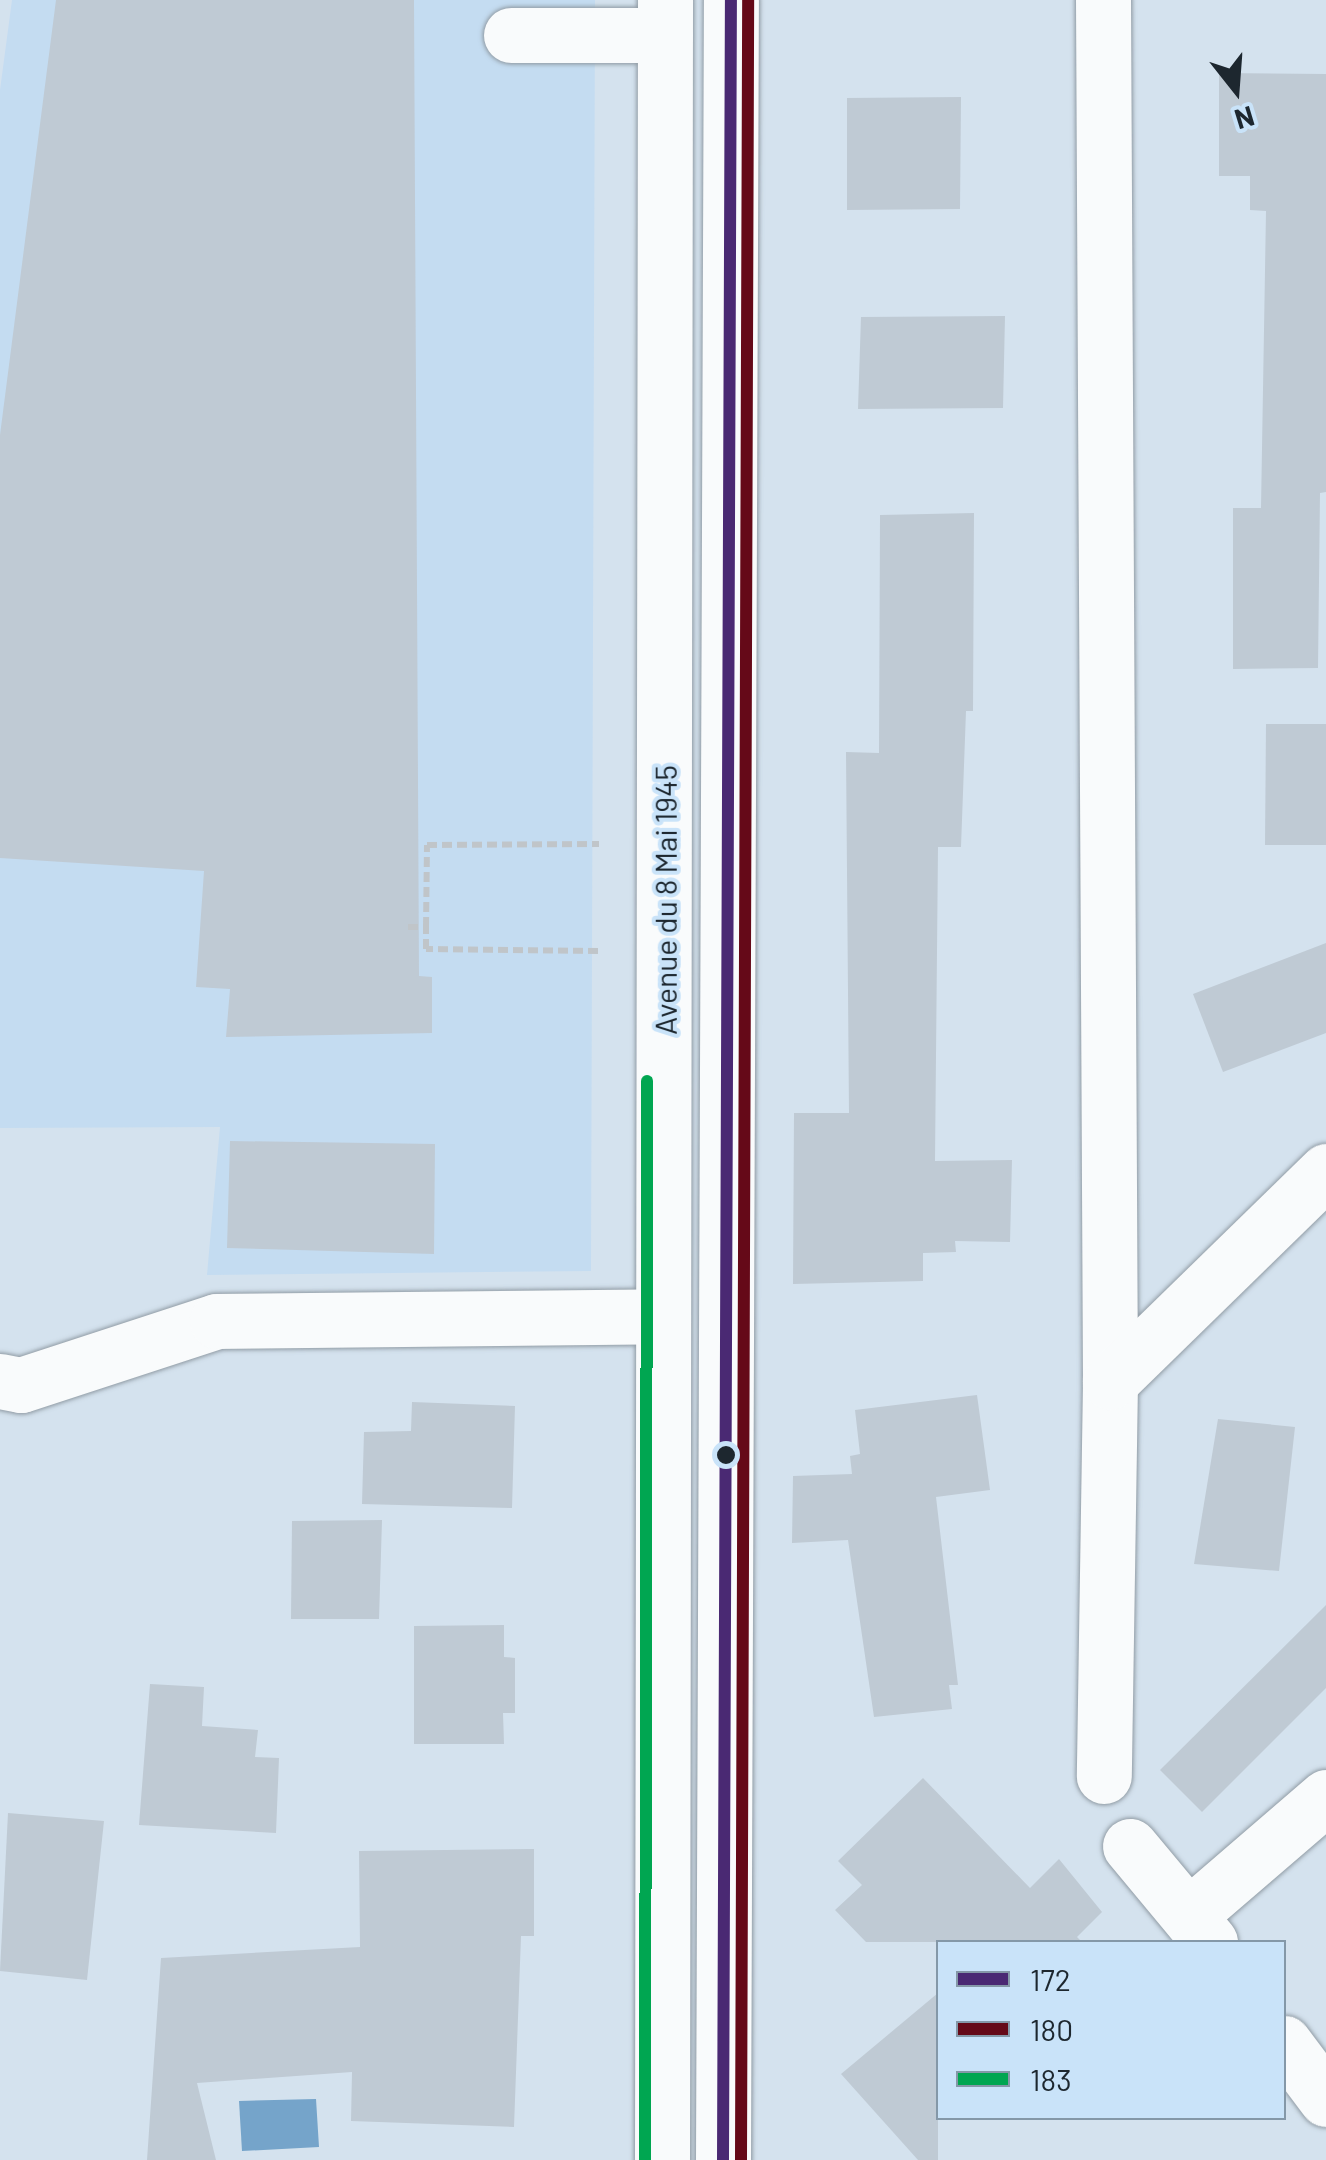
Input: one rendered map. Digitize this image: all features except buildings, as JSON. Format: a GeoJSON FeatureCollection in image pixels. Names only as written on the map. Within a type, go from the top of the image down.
{"type":"FeatureCollection","features":[{"type":"Feature","properties":{"kind":"main road","name":"Avenue du 8 Mai 1945"},"geometry":{"type":"LineString","coordinates":[[722,2160],[731,0]]}},
{"type":"Feature","properties":{"kind":"main road"},"geometry":{"type":"LineString","coordinates":[[1103,0],[1110,1382],[1104,1776]]}},
{"type":"Feature","properties":{"kind":"main road","name":"Avenue du 8 Mai 1945"},"geometry":{"type":"LineString","coordinates":[[662,2160],[665,18]]}},
{"type":"Feature","properties":{"kind":"main road"},"geometry":{"type":"LineString","coordinates":[[511,35],[665,18]]}},
{"type":"Feature","properties":{"kind":"main road"},"geometry":{"type":"LineString","coordinates":[[664,643],[729,638]]}},
{"type":"Feature","properties":{"kind":"main road"},"geometry":{"type":"LineString","coordinates":[[1110,1382],[1326,1170]]}},
{"type":"Feature","properties":{"kind":"main road"},"geometry":{"type":"LineString","coordinates":[[0,1381],[21,1385],[217,1322],[664,1316]]}},
{"type":"Feature","properties":{"kind":"main road"},"geometry":{"type":"LineString","coordinates":[[1130,1846],[1200,1928],[1326,1797]]}},
{"type":"Feature","properties":{"kind":"main road"},"geometry":{"type":"LineString","coordinates":[[1286,2046],[1326,2099]]}},
{"type":"Feature","properties":{"kind":"path"},"geometry":{"type":"LineString","coordinates":[[664,951],[426,949],[426,927],[427,845],[665,844]]}},
{"type":"Feature","properties":{"kind":"path"},"geometry":{"type":"LineString","coordinates":[[408,927],[426,927]]}},
{"type":"Feature","properties":{"kind":"shaded area"},"geometry":{"type":"Polygon","coordinates":[[[12,0],[595,0],[591,1271],[207,1275],[220,1127],[0,1128],[0,90],[12,0]]]}},
{"type":"Feature","properties":{"kind":"water"},"geometry":{"type":"Polygon","coordinates":[[[316,2099],[319,2147],[242,2151],[239,2101],[316,2099]]]}},
{"type":"Feature","properties":{"kind":"transit line","name":"172"},"geometry":{"type":"LineString","coordinates":[[723,2160],[731,0]]}},
{"type":"Feature","properties":{"kind":"transit line","name":"180"},"geometry":{"type":"LineString","coordinates":[[741,2160],[748,0]]}},
{"type":"Feature","properties":{"kind":"transit line","name":"183"},"geometry":{"type":"LineString","coordinates":[[645,2160],[647,1081]]}}]}
